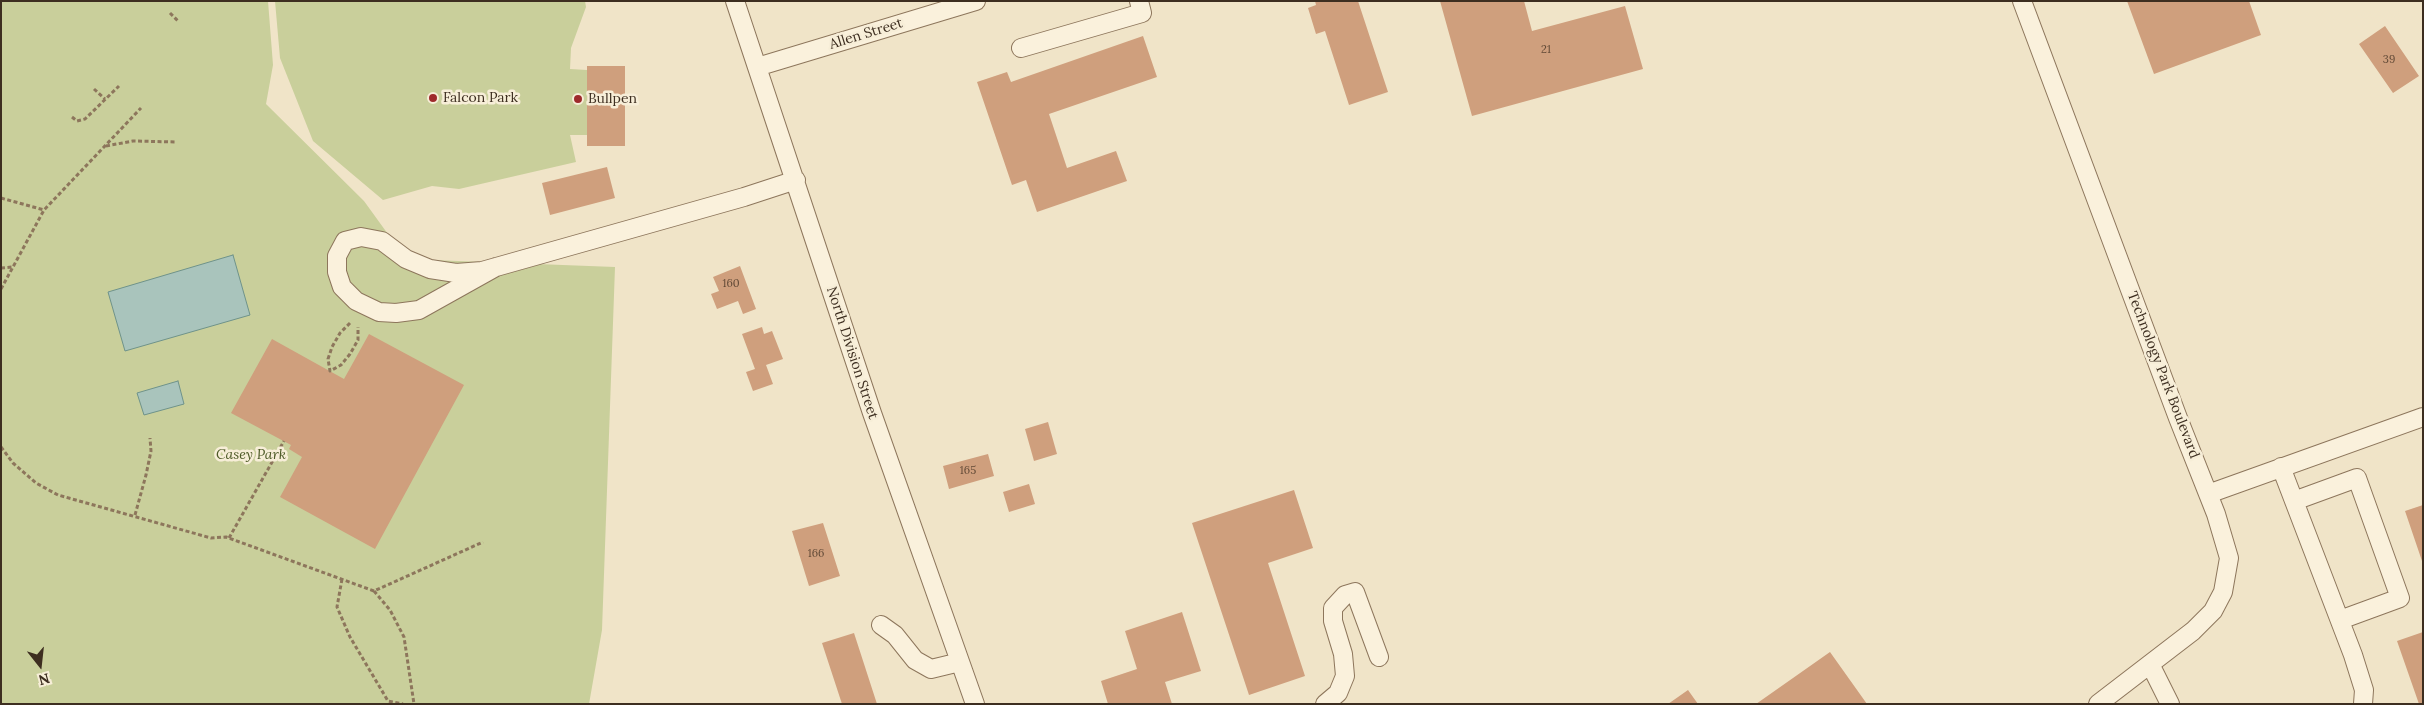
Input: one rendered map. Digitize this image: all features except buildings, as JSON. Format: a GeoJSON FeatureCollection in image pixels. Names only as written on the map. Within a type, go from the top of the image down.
{"type":"FeatureCollection","features":[{"type":"Feature","properties":{"kind":"street","name":"North Division Street"},"geometry":{"type":"LineString","coordinates":[[735,1],[796,180],[872,414],[975,704]]}},
{"type":"Feature","properties":{"kind":"street","name":"Allen Street"},"geometry":{"type":"LineString","coordinates":[[757,67],[976,1]]}},
{"type":"Feature","properties":{"kind":"street"},"geometry":{"type":"LineString","coordinates":[[1020,48],[1142,13],[1139,1]]}},
{"type":"Feature","properties":{"kind":"street","name":"Technology Park Boulevard"},"geometry":{"type":"LineString","coordinates":[[2022,1],[2227,546],[2228,564],[2223,592],[2214,611],[2206,620],[2098,704]]}},
{"type":"Feature","properties":{"kind":"street"},"geometry":{"type":"LineString","coordinates":[[496,267],[419,310],[396,314],[379,312],[356,300],[342,287],[337,272],[337,256],[345,242],[361,237],[382,241],[406,259],[430,269],[469,273],[744,197],[796,180]]}},
{"type":"Feature","properties":{"kind":"street"},"geometry":{"type":"LineString","coordinates":[[2208,494],[2423,417]]}},
{"type":"Feature","properties":{"kind":"street"},"geometry":{"type":"LineString","coordinates":[[2281,467],[2340,620],[2364,690],[2363,704]]}},
{"type":"Feature","properties":{"kind":"street"},"geometry":{"type":"LineString","coordinates":[[2294,501],[2357,478],[2400,598],[2340,620]]}},
{"type":"Feature","properties":{"kind":"street"},"geometry":{"type":"LineString","coordinates":[[1325,704],[1338,693],[1345,676],[1343,654],[1333,621],[1333,608],[1345,595],[1355,592],[1379,656]]}},
{"type":"Feature","properties":{"kind":"street"},"geometry":{"type":"LineString","coordinates":[[881,625],[895,635],[915,660],[931,670],[960,662]]}},
{"type":"Feature","properties":{"kind":"street"},"geometry":{"type":"LineString","coordinates":[[2150,664],[2170,704]]}},
{"type":"Feature","properties":{"kind":"path"},"geometry":{"type":"LineString","coordinates":[[170,13],[179,22]]}},
{"type":"Feature","properties":{"kind":"path"},"geometry":{"type":"LineString","coordinates":[[72,117],[81,121],[119,86]]}},
{"type":"Feature","properties":{"kind":"path"},"geometry":{"type":"LineString","coordinates":[[94,89],[105,99]]}},
{"type":"Feature","properties":{"kind":"path"},"geometry":{"type":"LineString","coordinates":[[1,290],[44,210],[141,108]]}},
{"type":"Feature","properties":{"kind":"path"},"geometry":{"type":"LineString","coordinates":[[104,147],[133,140],[178,142]]}},
{"type":"Feature","properties":{"kind":"path"},"geometry":{"type":"LineString","coordinates":[[1,198],[44,210]]}},
{"type":"Feature","properties":{"kind":"path"},"geometry":{"type":"LineString","coordinates":[[1,268],[12,267]]}},
{"type":"Feature","properties":{"kind":"path"},"geometry":{"type":"LineString","coordinates":[[350,322],[340,333],[332,347],[328,359],[330,371],[341,365],[350,354],[358,340],[358,327]]}},
{"type":"Feature","properties":{"kind":"path"},"geometry":{"type":"LineString","coordinates":[[135,515],[151,451],[150,438]]}},
{"type":"Feature","properties":{"kind":"path"},"geometry":{"type":"LineString","coordinates":[[229,538],[284,441]]}},
{"type":"Feature","properties":{"kind":"path"},"geometry":{"type":"LineString","coordinates":[[1,446],[19,468],[36,483],[58,495],[135,515],[211,538],[229,538],[374,591],[390,610],[404,637],[414,704]]}},
{"type":"Feature","properties":{"kind":"path"},"geometry":{"type":"LineString","coordinates":[[374,591],[483,542]]}},
{"type":"Feature","properties":{"kind":"path"},"geometry":{"type":"LineString","coordinates":[[342,579],[337,607],[350,637],[388,701],[402,704]]}},
{"type":"Feature","properties":{"kind":"green space","name":"Casey Park"},"geometry":{"type":"Polygon","coordinates":[[[1,1],[268,1],[273,65],[266,104],[364,201],[406,259],[615,267],[602,630],[589,704],[1,704],[1,1]]]}},
{"type":"Feature","properties":{"kind":"green space","name":"Falcon Park"},"geometry":{"type":"Polygon","coordinates":[[[275,1],[585,1],[586,7],[571,48],[570,69],[587,70],[587,135],[570,135],[576,162],[459,189],[432,186],[383,200],[313,141],[280,58],[275,1]]]}},
{"type":"Feature","properties":{"kind":"water"},"geometry":{"type":"Polygon","coordinates":[[[233,255],[250,315],[125,351],[108,292],[233,255]]]}},
{"type":"Feature","properties":{"kind":"water"},"geometry":{"type":"Polygon","coordinates":[[[178,381],[184,404],[144,415],[137,393],[178,381]]]}},
{"type":"Feature","properties":{"kind":"place","name":"Falcon Park"},"geometry":{"type":"Point","coordinates":[433,98]}},
{"type":"Feature","properties":{"kind":"place","name":"Bullpen"},"geometry":{"type":"Point","coordinates":[578,99]}}]}
